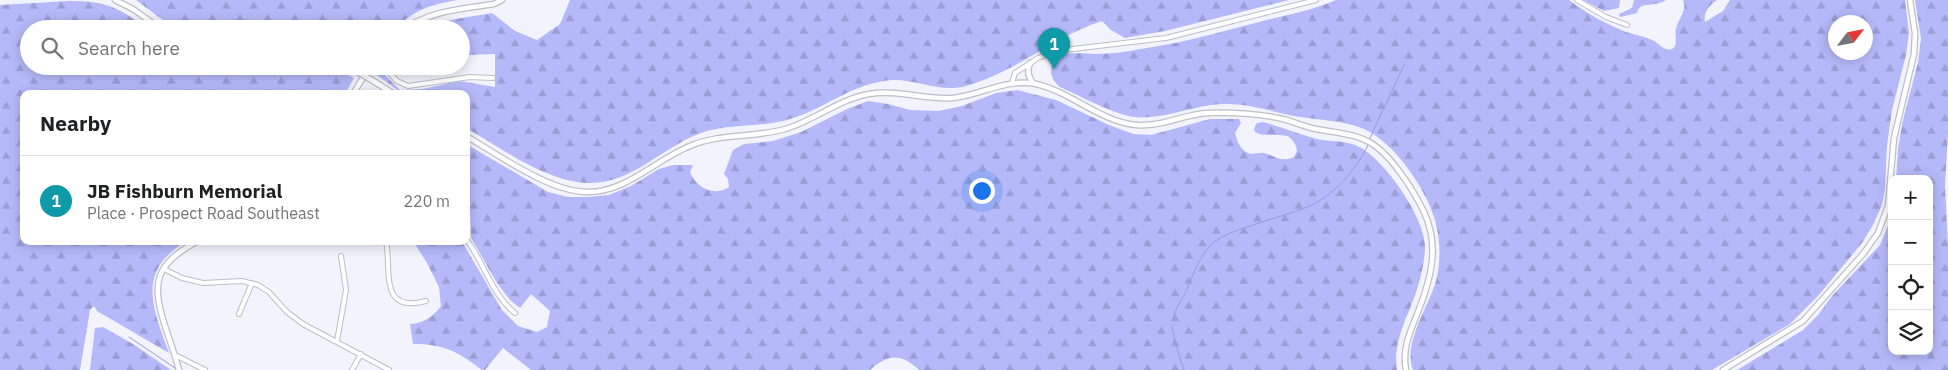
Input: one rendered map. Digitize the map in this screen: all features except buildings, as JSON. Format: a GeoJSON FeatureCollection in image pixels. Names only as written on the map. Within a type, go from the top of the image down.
{"type":"FeatureCollection","features":[{"type":"Feature","properties":{"kind":"street"},"geometry":{"type":"LineString","coordinates":[[115,0],[133,9],[148,20]]}},
{"type":"Feature","properties":{"kind":"street"},"geometry":{"type":"LineString","coordinates":[[418,20],[434,14],[494,4],[502,0]]}},
{"type":"Feature","properties":{"kind":"street"},"geometry":{"type":"LineString","coordinates":[[1012,83],[1015,73],[1045,55],[1067,49],[1166,38],[1316,0]]}},
{"type":"Feature","properties":{"kind":"street"},"geometry":{"type":"LineString","coordinates":[[1577,0],[1606,17],[1627,25]]}},
{"type":"Feature","properties":{"kind":"street"},"geometry":{"type":"LineString","coordinates":[[1723,370],[1803,321],[1863,254],[1878,233],[1888,206],[1894,138],[1914,54],[1915,33],[1910,0]]}},
{"type":"Feature","properties":{"kind":"street"},"geometry":{"type":"LineString","coordinates":[[1030,63],[1028,76],[1033,84]]}},
{"type":"Feature","properties":{"kind":"street"},"geometry":{"type":"LineString","coordinates":[[363,75],[388,90]]}},
{"type":"Feature","properties":{"kind":"street"},"geometry":{"type":"LineString","coordinates":[[355,90],[365,75]]}},
{"type":"Feature","properties":{"kind":"street"},"geometry":{"type":"LineString","coordinates":[[391,75],[397,81],[408,86],[470,77],[492,78]]}},
{"type":"Feature","properties":{"kind":"street"},"geometry":{"type":"LineString","coordinates":[[470,138],[555,186],[575,191],[593,192],[612,188],[626,182],[676,152],[698,143],[722,137],[782,130],[806,122],[860,96],[888,93],[954,98],[1012,83],[1033,84],[1061,93],[1109,117],[1128,124],[1158,124],[1208,113],[1242,114],[1278,118],[1312,128],[1352,135],[1375,146],[1395,167],[1421,206],[1428,223],[1433,260],[1428,282],[1406,341],[1404,356],[1406,370]]}},
{"type":"Feature","properties":{"kind":"street"},"geometry":{"type":"LineString","coordinates":[[180,370],[157,295],[158,281],[164,269],[175,256],[192,245]]}},
{"type":"Feature","properties":{"kind":"street"},"geometry":{"type":"LineString","coordinates":[[387,245],[388,280],[394,296],[406,304],[426,301]]}},
{"type":"Feature","properties":{"kind":"street"},"geometry":{"type":"LineString","coordinates":[[469,245],[498,294],[515,313]]}},
{"type":"Feature","properties":{"kind":"street"},"geometry":{"type":"LineString","coordinates":[[337,341],[346,290],[341,256]]}},
{"type":"Feature","properties":{"kind":"street"},"geometry":{"type":"LineString","coordinates":[[164,269],[182,278],[203,282],[233,281],[252,283],[269,292],[287,312],[303,324],[389,370]]}},
{"type":"Feature","properties":{"kind":"street"},"geometry":{"type":"LineString","coordinates":[[239,314],[252,283]]}},
{"type":"Feature","properties":{"kind":"street"},"geometry":{"type":"LineString","coordinates":[[352,370],[361,354]]}},
{"type":"Feature","properties":{"kind":"street"},"geometry":{"type":"LineString","coordinates":[[174,355],[205,370]]}},
{"type":"Feature","properties":{"kind":"green space"},"geometry":{"type":"Polygon","coordinates":[[[136,0],[457,0],[423,9],[405,20],[163,20],[136,0]]]}},
{"type":"Feature","properties":{"kind":"green space"},"geometry":{"type":"Polygon","coordinates":[[[570,0],[1289,0],[1165,31],[1125,38],[1111,30],[1102,21],[1067,36],[1018,64],[966,86],[945,88],[894,80],[871,84],[790,119],[768,124],[723,128],[701,133],[687,139],[633,171],[605,182],[573,181],[541,171],[470,130],[470,90],[400,90],[422,89],[460,81],[495,87],[495,54],[470,55],[470,20],[450,20],[492,13],[515,31],[537,40],[560,24],[570,0]]]}},
{"type":"Feature","properties":{"kind":"green space"},"geometry":{"type":"Polygon","coordinates":[[[1336,0],[1569,0],[1589,14],[1611,25],[1654,41],[1669,50],[1674,48],[1676,43],[1677,25],[1684,11],[1683,0],[1717,0],[1707,10],[1705,22],[1723,11],[1730,0],[1905,0],[1909,33],[1906,55],[1892,110],[1882,205],[1862,243],[1818,296],[1790,324],[1712,370],[1413,370],[1411,347],[1414,335],[1437,277],[1439,263],[1438,234],[1431,208],[1417,181],[1398,156],[1376,136],[1356,126],[1241,105],[1212,105],[1157,116],[1134,117],[1107,109],[1060,87],[1051,74],[1052,65],[1055,61],[1068,54],[1114,53],[1162,46],[1300,12],[1336,0]]]}},
{"type":"Feature","properties":{"kind":"green space"},"geometry":{"type":"Polygon","coordinates":[[[1583,0],[1620,0],[1619,8],[1604,11],[1583,0]]]}},
{"type":"Feature","properties":{"kind":"green space"},"geometry":{"type":"Polygon","coordinates":[[[1634,0],[1666,0],[1657,4],[1645,5],[1637,13],[1620,17],[1619,14],[1632,8],[1634,0]]]}},
{"type":"Feature","properties":{"kind":"green space"},"geometry":{"type":"Polygon","coordinates":[[[1915,0],[1948,0],[1948,133],[1945,185],[1948,247],[1948,370],[1737,370],[1803,330],[1880,245],[1888,226],[1888,355],[1933,355],[1933,175],[1896,175],[1902,124],[1918,62],[1921,39],[1915,0]]]}},
{"type":"Feature","properties":{"kind":"green space"},"geometry":{"type":"Polygon","coordinates":[[[69,1],[93,2],[120,10],[135,20],[20,20],[20,75],[348,75],[354,78],[347,90],[20,90],[20,245],[182,245],[160,265],[154,278],[152,291],[158,321],[169,353],[97,311],[94,306],[90,310],[80,370],[0,370],[0,5],[69,1]]]}},
{"type":"Feature","properties":{"kind":"green space"},"geometry":{"type":"Polygon","coordinates":[[[377,75],[385,75],[400,90],[377,75]]]}},
{"type":"Feature","properties":{"kind":"green space"},"geometry":{"type":"Polygon","coordinates":[[[1017,90],[1056,100],[1133,134],[1151,135],[1210,119],[1239,119],[1241,123],[1235,133],[1237,139],[1242,149],[1251,154],[1262,153],[1289,159],[1294,157],[1297,151],[1295,143],[1289,137],[1265,135],[1255,132],[1254,129],[1257,123],[1263,122],[1317,139],[1350,143],[1366,151],[1389,173],[1410,203],[1423,233],[1425,245],[1424,260],[1415,296],[1399,338],[1396,359],[1397,370],[919,370],[900,358],[889,358],[870,370],[531,370],[503,348],[485,370],[482,370],[450,350],[433,345],[413,344],[410,324],[428,319],[441,306],[439,287],[416,245],[464,245],[502,310],[518,326],[537,332],[547,327],[550,311],[531,294],[520,308],[510,300],[497,283],[471,238],[470,146],[548,192],[568,197],[609,195],[631,186],[659,169],[673,165],[693,165],[690,172],[693,178],[706,189],[717,191],[729,187],[728,179],[724,174],[733,150],[744,144],[773,141],[801,132],[847,109],[868,101],[910,110],[938,111],[962,106],[996,93],[1017,90]]]}},
{"type":"Feature","properties":{"kind":"green space"},"geometry":{"type":"Polygon","coordinates":[[[103,327],[133,344],[171,370],[90,370],[95,328],[103,327]]]}},
{"type":"Feature","properties":{"kind":"waterway"},"geometry":{"type":"LineString","coordinates":[[1370,138],[1404,65]]}},
{"type":"Feature","properties":{"kind":"waterway"},"geometry":{"type":"LineString","coordinates":[[1173,320],[1203,254],[1211,245],[1232,232],[1295,212],[1326,197],[1343,182],[1357,164],[1368,145]]}},
{"type":"Feature","properties":{"kind":"waterway"},"geometry":{"type":"LineString","coordinates":[[1172,326],[1184,370]]}},
{"type":"Feature","properties":{"kind":"waterway"},"geometry":{"type":"LineString","coordinates":[[129,337],[175,368]]}},
{"type":"Feature","properties":{"kind":"place","name":"JB Fishburn Memorial"},"geometry":{"type":"Point","coordinates":[1054,69]}}]}
